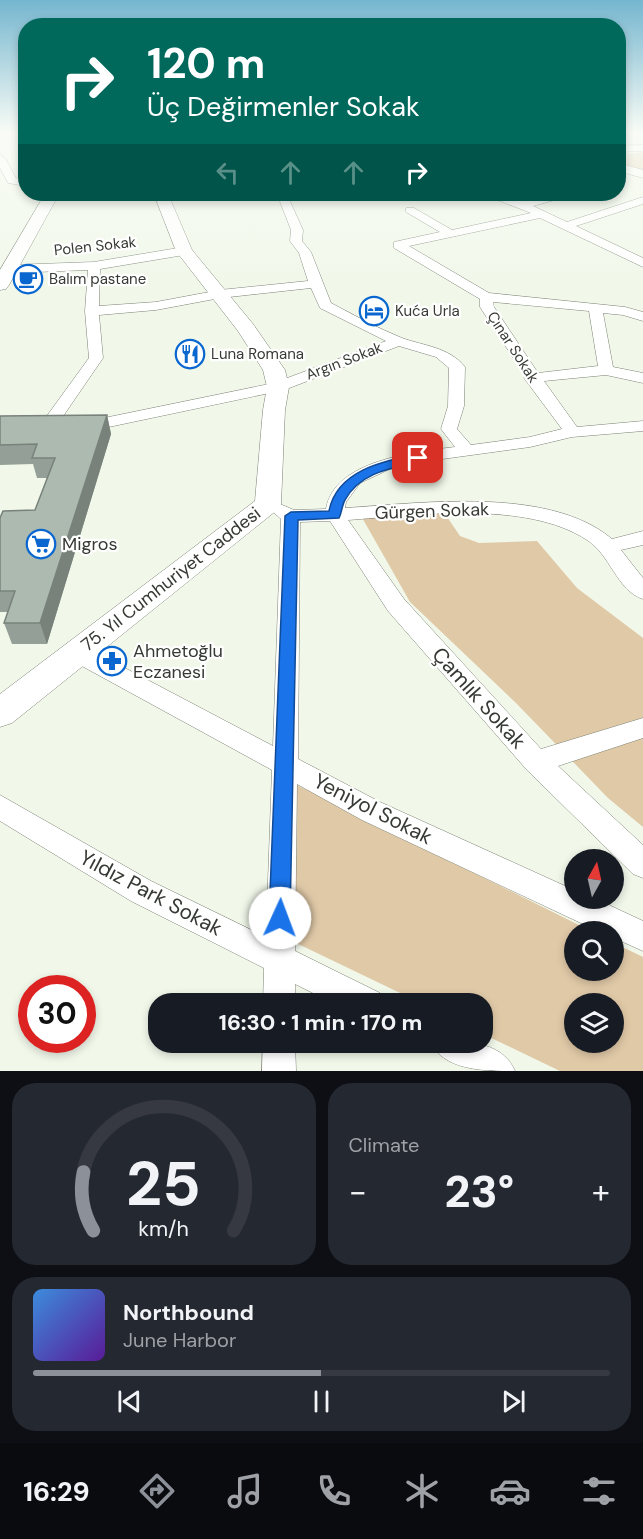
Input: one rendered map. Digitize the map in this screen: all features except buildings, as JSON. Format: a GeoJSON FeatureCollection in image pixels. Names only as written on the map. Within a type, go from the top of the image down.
{"type":"FeatureCollection","features":[{"type":"Feature","properties":{"kind":"street"},"geometry":{"type":"LineString","coordinates":[[565,226],[643,200]]}},
{"type":"Feature","properties":{"kind":"street"},"geometry":{"type":"LineString","coordinates":[[0,254],[34,201]]}},
{"type":"Feature","properties":{"kind":"street"},"geometry":{"type":"LineString","coordinates":[[0,285],[48,201]]}},
{"type":"Feature","properties":{"kind":"street"},"geometry":{"type":"LineString","coordinates":[[164,201],[184,251],[220,294],[274,370],[278,387]]}},
{"type":"Feature","properties":{"kind":"street"},"geometry":{"type":"LineString","coordinates":[[289,201],[297,230],[296,241],[305,252],[315,284],[325,305],[358,323],[398,340]]}},
{"type":"Feature","properties":{"kind":"street"},"geometry":{"type":"LineString","coordinates":[[511,201],[643,263]]}},
{"type":"Feature","properties":{"kind":"street"},"geometry":{"type":"LineString","coordinates":[[523,205],[539,201]]}},
{"type":"Feature","properties":{"kind":"street"},"geometry":{"type":"LineString","coordinates":[[410,210],[449,233],[541,213]]}},
{"type":"Feature","properties":{"kind":"street","name":"Çınar Sokak"},"geometry":{"type":"LineString","coordinates":[[449,233],[398,245],[486,297],[488,307],[532,378],[572,432]]}},
{"type":"Feature","properties":{"kind":"street","name":"Polen Sokak"},"geometry":{"type":"LineString","coordinates":[[10,269],[94,266],[184,251]]}},
{"type":"Feature","properties":{"kind":"street"},"geometry":{"type":"LineString","coordinates":[[50,424],[96,358],[92,311],[94,266]]}},
{"type":"Feature","properties":{"kind":"street"},"geometry":{"type":"LineString","coordinates":[[92,311],[156,306],[220,294],[315,284]]}},
{"type":"Feature","properties":{"kind":"street"},"geometry":{"type":"LineString","coordinates":[[486,297],[625,311],[643,317]]}},
{"type":"Feature","properties":{"kind":"street"},"geometry":{"type":"LineString","coordinates":[[625,311],[643,303]]}},
{"type":"Feature","properties":{"kind":"street"},"geometry":{"type":"LineString","coordinates":[[595,308],[606,370]]}},
{"type":"Feature","properties":{"kind":"street","name":"Argın Sokak"},"geometry":{"type":"LineString","coordinates":[[30,425],[104,423],[278,387],[398,340],[441,354],[457,367],[456,406],[449,429],[466,450]]}},
{"type":"Feature","properties":{"kind":"street"},"geometry":{"type":"LineString","coordinates":[[532,378],[606,370],[643,378]]}},
{"type":"Feature","properties":{"kind":"street","name":"75. Yıl Cumhuriyet Caddesi"},"geometry":{"type":"LineString","coordinates":[[0,713],[268,504],[274,410],[278,387]]}},
{"type":"Feature","properties":{"kind":"street"},"geometry":{"type":"LineString","coordinates":[[335,515],[337,501],[354,479],[385,465],[466,450],[530,442],[572,432],[643,426]]}},
{"type":"Feature","properties":{"kind":"street"},"geometry":{"type":"LineString","coordinates":[[268,504],[291,516],[279,993]]}},
{"type":"Feature","properties":{"kind":"street","name":"Gürgen Sokak"},"geometry":{"type":"LineString","coordinates":[[291,516],[460,506],[493,508],[555,518],[594,535],[608,547],[643,591]]}},
{"type":"Feature","properties":{"kind":"street","name":"Çamlık Sokak"},"geometry":{"type":"LineString","coordinates":[[335,515],[396,605],[536,762],[643,864]]}},
{"type":"Feature","properties":{"kind":"street"},"geometry":{"type":"LineString","coordinates":[[608,547],[643,538]]}},
{"type":"Feature","properties":{"kind":"street","name":"Yeniyol Sokak"},"geometry":{"type":"LineString","coordinates":[[76,653],[371,812],[643,936]]}},
{"type":"Feature","properties":{"kind":"street"},"geometry":{"type":"LineString","coordinates":[[536,762],[643,728]]}},
{"type":"Feature","properties":{"kind":"street","name":"Yıldız Park Sokak"},"geometry":{"type":"LineString","coordinates":[[0,807],[141,891],[347,993]]}},
{"type":"Feature","properties":{"kind":"street"},"geometry":{"type":"LineString","coordinates":[[279,1053],[279,1071]]}},
{"type":"Feature","properties":{"kind":"street"},"geometry":{"type":"LineString","coordinates":[[466,1053],[498,1071]]}},
{"type":"Feature","properties":{"kind":"shaded area"},"geometry":{"type":"Polygon","coordinates":[[[437,502],[460,536],[479,543],[537,541],[577,588],[643,638],[643,827],[608,798],[516,703],[410,602],[360,514],[437,502]]]}},
{"type":"Feature","properties":{"kind":"shaded area"},"geometry":{"type":"Polygon","coordinates":[[[293,783],[571,921],[564,921],[564,981],[624,981],[624,948],[643,957],[643,1071],[560,1071],[493,1039],[493,993],[400,993],[294,942],[293,783]]]}},
{"type":"Feature","properties":{"kind":"place","name":"Balım pastane"},"geometry":{"type":"Point","coordinates":[28,279]}},
{"type":"Feature","properties":{"kind":"place","name":"Kuća Urla"},"geometry":{"type":"Point","coordinates":[374,311]}},
{"type":"Feature","properties":{"kind":"place","name":"Luna Romana"},"geometry":{"type":"Point","coordinates":[190,354]}},
{"type":"Feature","properties":{"kind":"place","name":"Migros"},"geometry":{"type":"Point","coordinates":[41,544]}},
{"type":"Feature","properties":{"kind":"place","name":"Ahmetoğlu Eczanesi"},"geometry":{"type":"Point","coordinates":[112,661]}},
{"type":"Feature","properties":{"kind":"route"},"geometry":{"type":"LineString","coordinates":[[280,918],[291,516],[335,515],[337,501],[354,479],[385,465],[418,458]]}}]}
